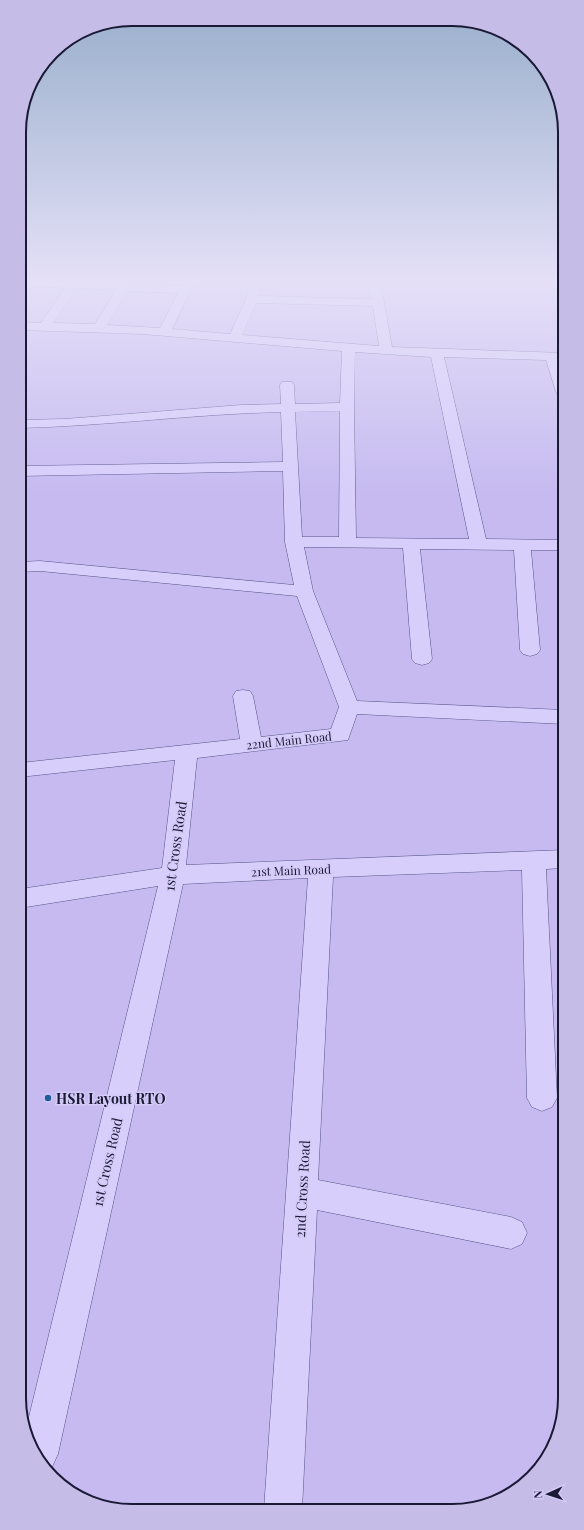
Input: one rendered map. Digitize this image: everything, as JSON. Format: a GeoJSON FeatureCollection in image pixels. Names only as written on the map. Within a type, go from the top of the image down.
{"type":"FeatureCollection","features":[{"type":"Feature","properties":{"kind":"street"},"geometry":{"type":"LineString","coordinates":[[348,541],[347,407],[349,351]]}},
{"type":"Feature","properties":{"kind":"street"},"geometry":{"type":"LineString","coordinates":[[396,351],[557,357]]}},
{"type":"Feature","properties":{"kind":"street"},"geometry":{"type":"LineString","coordinates":[[438,353],[478,543]]}},
{"type":"Feature","properties":{"kind":"street"},"geometry":{"type":"LineString","coordinates":[[287,385],[294,542],[304,591],[349,707],[558,717]]}},
{"type":"Feature","properties":{"kind":"street"},"geometry":{"type":"LineString","coordinates":[[26,424],[65,423],[216,410],[347,407]]}},
{"type":"Feature","properties":{"kind":"street"},"geometry":{"type":"LineString","coordinates":[[26,471],[291,466]]}},
{"type":"Feature","properties":{"kind":"street"},"geometry":{"type":"LineString","coordinates":[[294,542],[348,541],[558,545]]}},
{"type":"Feature","properties":{"kind":"street"},"geometry":{"type":"LineString","coordinates":[[411,542],[422,659]]}},
{"type":"Feature","properties":{"kind":"street"},"geometry":{"type":"LineString","coordinates":[[522,544],[530,650]]}},
{"type":"Feature","properties":{"kind":"street"},"geometry":{"type":"LineString","coordinates":[[26,566],[40,566],[304,591]]}},
{"type":"Feature","properties":{"kind":"street"},"geometry":{"type":"LineString","coordinates":[[243,696],[252,744]]}},
{"type":"Feature","properties":{"kind":"street","name":"22nd Main Road"},"geometry":{"type":"LineString","coordinates":[[26,769],[340,734],[349,707]]}},
{"type":"Feature","properties":{"kind":"street","name":"1st Cross Road"},"geometry":{"type":"LineString","coordinates":[[40,1451],[173,875],[186,751]]}},
{"type":"Feature","properties":{"kind":"street","name":"21st Main Road"},"geometry":{"type":"LineString","coordinates":[[26,898],[173,875],[558,859]]}},
{"type":"Feature","properties":{"kind":"street"},"geometry":{"type":"LineString","coordinates":[[534,860],[542,1098]]}},
{"type":"Feature","properties":{"kind":"street","name":"2nd Cross Road"},"geometry":{"type":"LineString","coordinates":[[283,1504],[321,869]]}},
{"type":"Feature","properties":{"kind":"street"},"geometry":{"type":"LineString","coordinates":[[302,1192],[511,1233]]}},
{"type":"Feature","properties":{"kind":"place","name":"HSR Layout RTO"},"geometry":{"type":"Point","coordinates":[48,1098]}}]}
